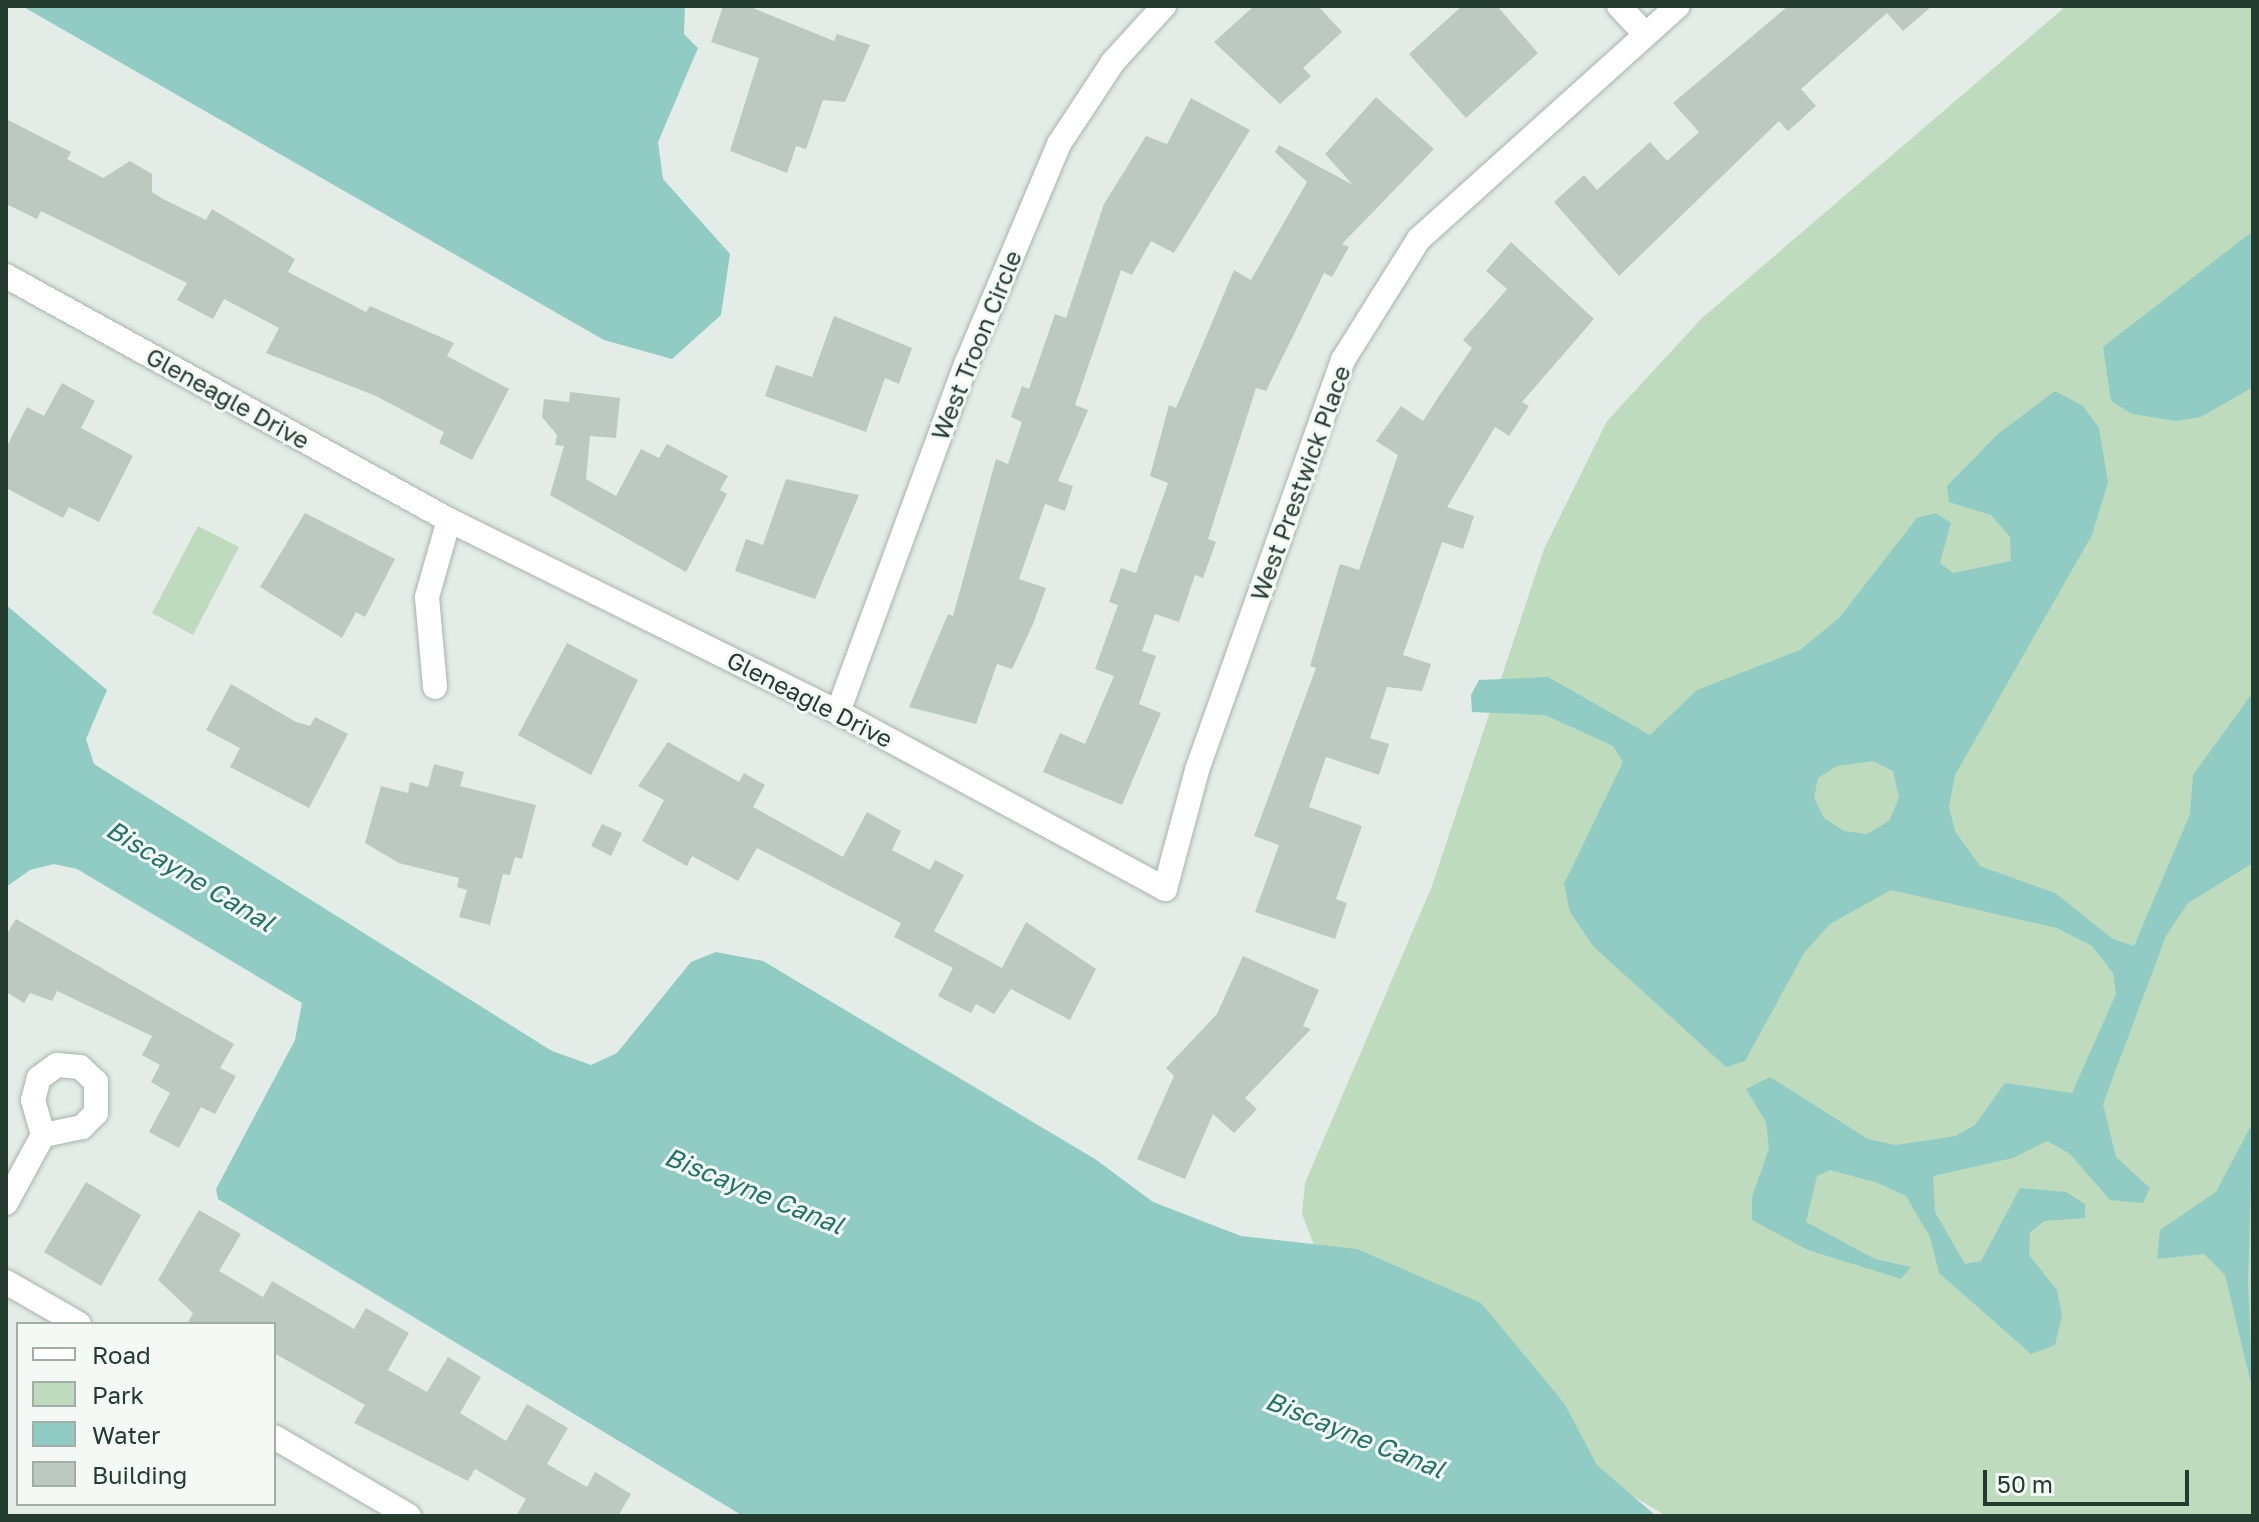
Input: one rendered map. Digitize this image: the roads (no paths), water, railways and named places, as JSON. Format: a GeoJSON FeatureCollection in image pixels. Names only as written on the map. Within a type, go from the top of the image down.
{"type":"FeatureCollection","features":[{"type":"Feature","properties":{"kind":"street","name":"West Troon Circle"},"geometry":{"type":"LineString","coordinates":[[838,712],[967,362],[1059,144],[1113,62],[1164,6]]}},
{"type":"Feature","properties":{"kind":"street"},"geometry":{"type":"LineString","coordinates":[[1619,6],[1645,34]]}},
{"type":"Feature","properties":{"kind":"street","name":"West Prestwick Place"},"geometry":{"type":"LineString","coordinates":[[1165,889],[1197,770],[1343,360],[1419,239],[1678,6]]}},
{"type":"Feature","properties":{"kind":"street","name":"Gleneagle Drive"},"geometry":{"type":"LineString","coordinates":[[6,276],[449,520],[838,712],[1165,889]]}},
{"type":"Feature","properties":{"kind":"street"},"geometry":{"type":"LineString","coordinates":[[435,687],[427,597],[449,520]]}},
{"type":"Feature","properties":{"kind":"street"},"geometry":{"type":"LineString","coordinates":[[6,1203],[43,1135]]}},
{"type":"Feature","properties":{"kind":"street"},"geometry":{"type":"LineString","coordinates":[[6,1282],[76,1322]]}},
{"type":"Feature","properties":{"kind":"street"},"geometry":{"type":"LineString","coordinates":[[276,1438],[409,1516]]}},
{"type":"Feature","properties":{"kind":"water"},"geometry":{"type":"Polygon","coordinates":[[[22,6],[685,6],[684,34],[698,48],[658,142],[663,179],[730,254],[721,315],[672,359],[604,340],[22,6]]]}},
{"type":"Feature","properties":{"kind":"water"},"geometry":{"type":"Polygon","coordinates":[[[2253,231],[2253,387],[2201,417],[2176,421],[2132,414],[2111,401],[2103,347],[2253,231]]]}},
{"type":"Feature","properties":{"kind":"water"},"geometry":{"type":"Polygon","coordinates":[[[2055,391],[2083,406],[2099,428],[2108,482],[2092,535],[1955,775],[1949,807],[1955,831],[1980,866],[2055,893],[2113,939],[2134,946],[2190,814],[2193,775],[2253,692],[2253,863],[2188,903],[2166,936],[2103,1104],[2116,1157],[2150,1188],[2143,1203],[2110,1200],[2070,1154],[2047,1141],[2013,1158],[1933,1176],[1935,1212],[1965,1264],[1981,1261],[2020,1188],[2066,1192],[2085,1204],[2085,1218],[2045,1221],[2030,1232],[2029,1255],[2057,1290],[2062,1315],[2055,1345],[2031,1354],[1939,1273],[1930,1237],[1906,1196],[1878,1183],[1830,1170],[1817,1176],[1806,1222],[1875,1259],[1911,1267],[1901,1279],[1808,1250],[1752,1220],[1752,1197],[1769,1148],[1766,1122],[1746,1089],[1770,1077],[1868,1139],[1896,1145],[1956,1136],[1975,1125],[2005,1083],[2072,1093],[2116,994],[2113,973],[2092,946],[2057,928],[1891,890],[1830,924],[1804,953],[1745,1061],[1726,1067],[1593,946],[1570,912],[1564,884],[1623,762],[1613,746],[1545,715],[1472,712],[1471,695],[1479,680],[1548,677],[1650,735],[1697,690],[1800,650],[1839,618],[1917,518],[1936,513],[1951,523],[1940,563],[1953,573],[2011,561],[2010,537],[1991,515],[1949,502],[1947,486],[1998,434],[2055,391]],[[1873,761],[1837,766],[1818,778],[1814,798],[1824,818],[1844,831],[1867,834],[1889,821],[1899,798],[1893,771],[1873,761]]]}},
{"type":"Feature","properties":{"kind":"water","name":"Biscayne Canal"},"geometry":{"type":"Polygon","coordinates":[[[6,605],[107,690],[86,739],[94,764],[552,1051],[591,1065],[617,1053],[691,962],[716,952],[763,961],[1095,1159],[1153,1202],[1241,1236],[1357,1249],[1481,1303],[1564,1403],[1597,1465],[1656,1516],[743,1516],[218,1199],[216,1189],[295,1040],[302,1003],[77,869],[54,864],[30,870],[6,887],[6,605]]]}},
{"type":"Feature","properties":{"kind":"water"},"geometry":{"type":"Polygon","coordinates":[[[2253,1122],[2248,1282],[2253,1392],[2225,1275],[2204,1254],[2157,1259],[2160,1230],[2216,1192],[2253,1122]]]}}]}
